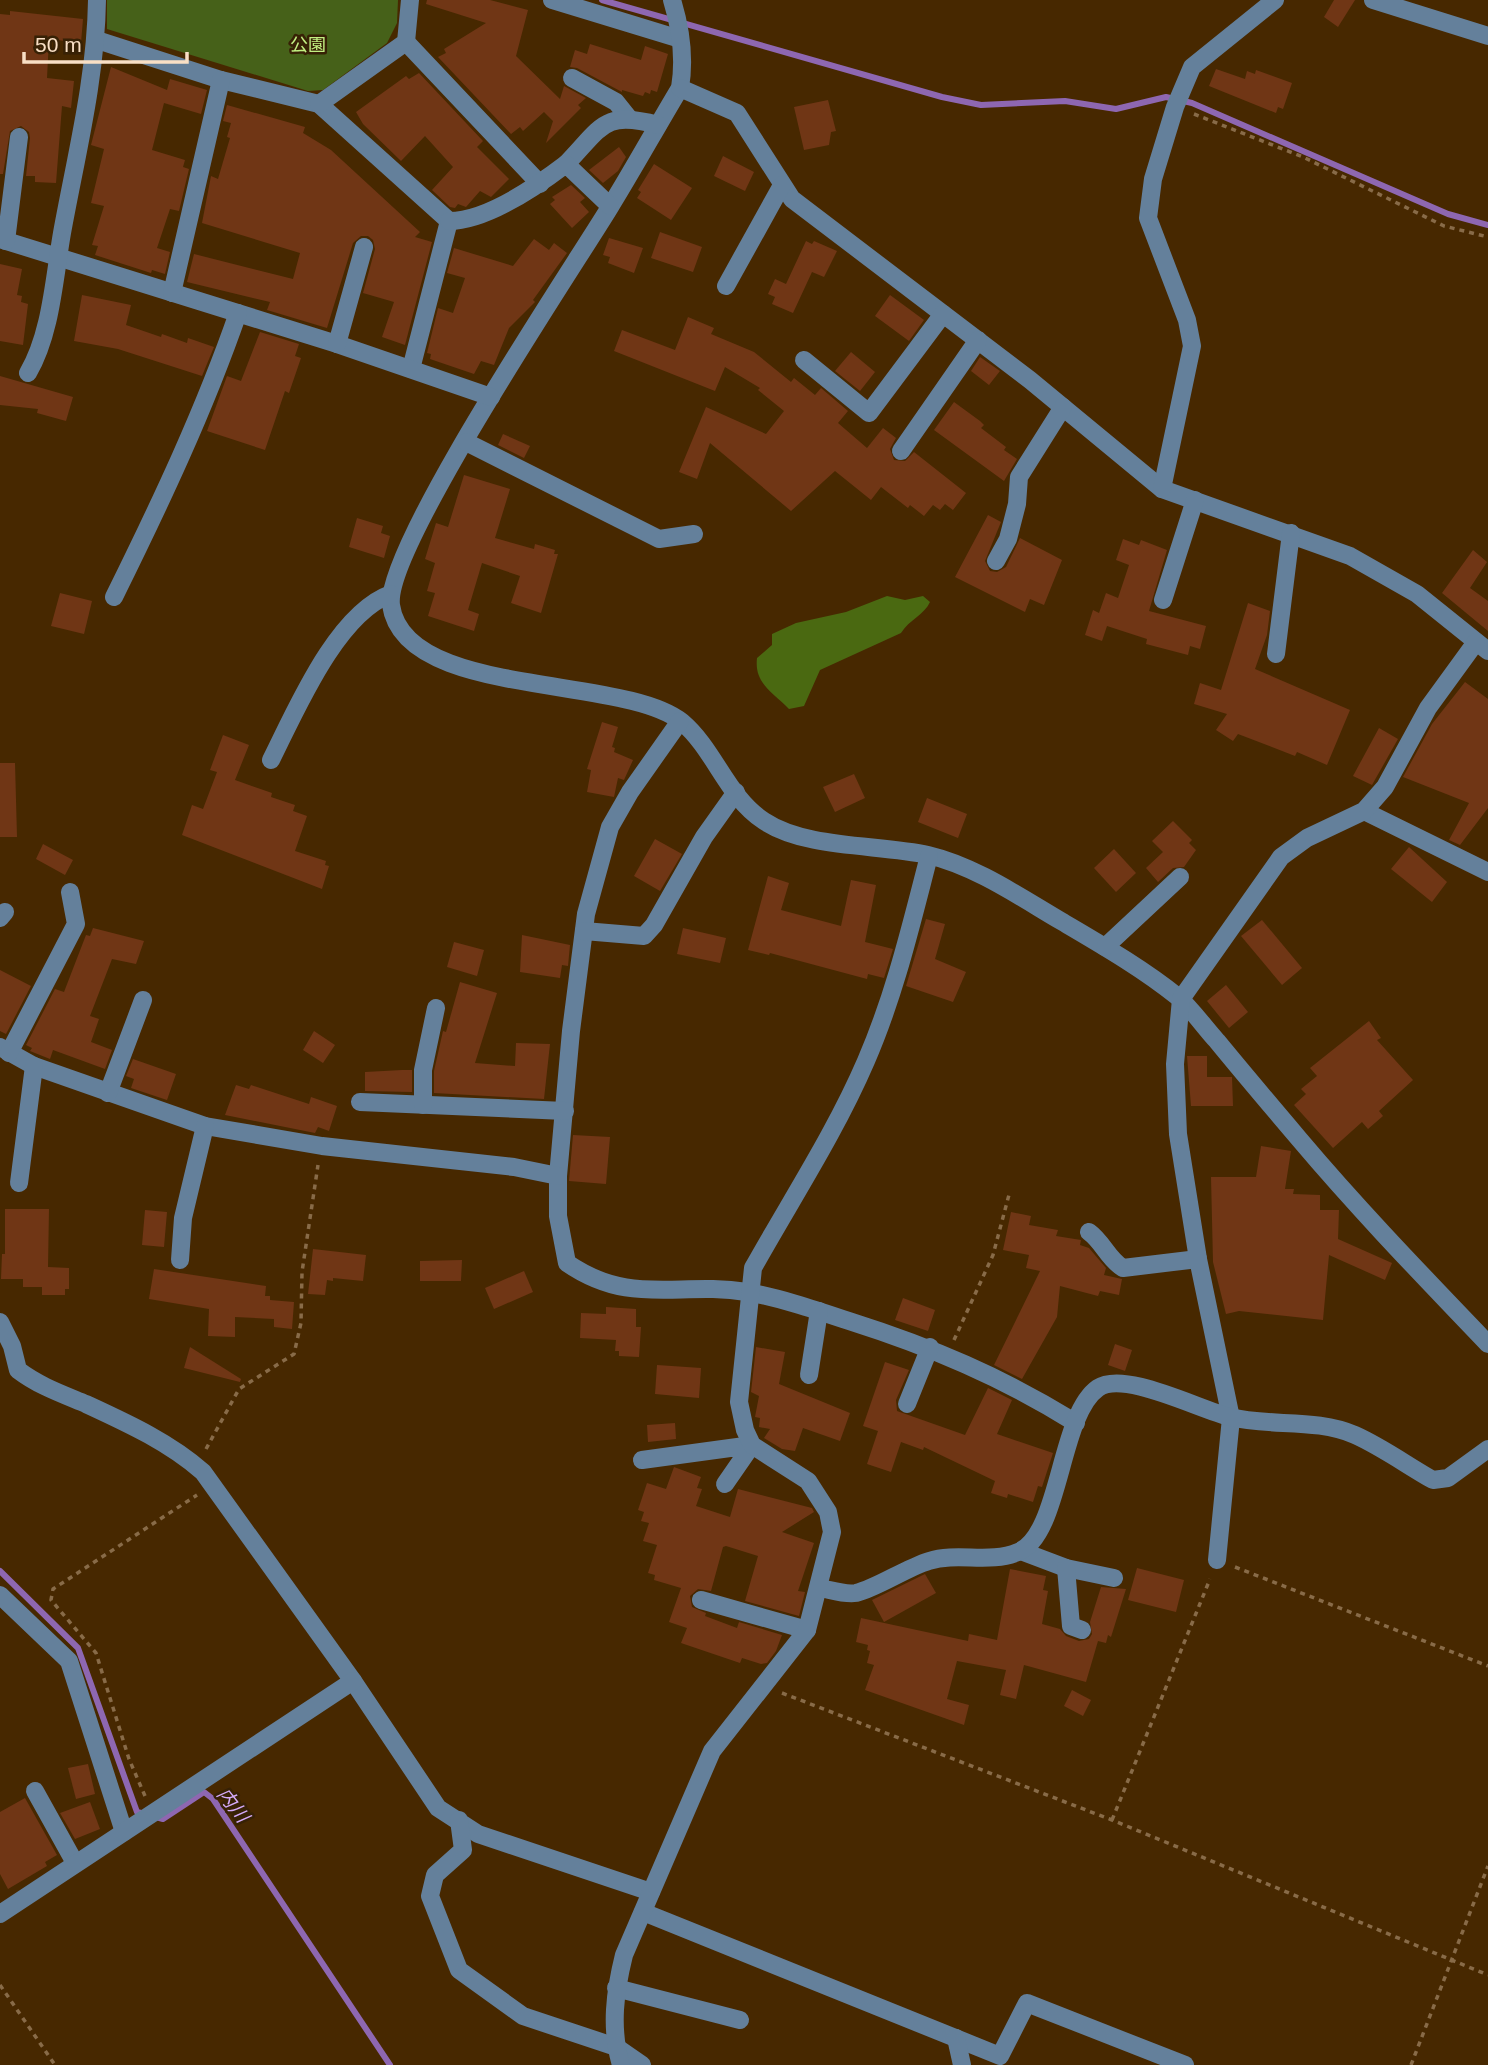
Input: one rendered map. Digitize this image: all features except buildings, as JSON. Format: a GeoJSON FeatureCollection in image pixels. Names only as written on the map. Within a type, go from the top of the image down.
{"type":"FeatureCollection","features":[{"type":"Feature","properties":{"kind":"street"},"geometry":{"type":"LineString","coordinates":[[28,373],[38,355],[57,258],[97,40],[97,0]]}},
{"type":"Feature","properties":{"kind":"street"},"geometry":{"type":"LineString","coordinates":[[410,0],[406,42],[540,184]]}},
{"type":"Feature","properties":{"kind":"street"},"geometry":{"type":"LineString","coordinates":[[552,0],[680,39]]}},
{"type":"Feature","properties":{"kind":"street"},"geometry":{"type":"LineString","coordinates":[[672,0],[684,66],[680,88],[491,397],[426,511],[391,594],[391,611],[401,629],[443,659],[505,680],[625,697],[680,721],[708,750],[736,792],[763,821],[828,842],[929,856],[965,869],[1105,947],[1181,999],[1356,1207],[1488,1344]]}},
{"type":"Feature","properties":{"kind":"street"},"geometry":{"type":"LineString","coordinates":[[1162,489],[1192,346],[1187,320],[1148,218],[1153,179],[1175,107],[1192,67],[1275,0]]}},
{"type":"Feature","properties":{"kind":"street"},"geometry":{"type":"LineString","coordinates":[[1373,0],[1488,36]]}},
{"type":"Feature","properties":{"kind":"street"},"geometry":{"type":"LineString","coordinates":[[97,40],[221,80],[319,104],[449,221],[464,221],[540,184],[566,164],[606,123],[628,117],[658,125]]}},
{"type":"Feature","properties":{"kind":"street"},"geometry":{"type":"LineString","coordinates":[[319,104],[406,42]]}},
{"type":"Feature","properties":{"kind":"street"},"geometry":{"type":"LineString","coordinates":[[572,78],[616,102],[628,117]]}},
{"type":"Feature","properties":{"kind":"street"},"geometry":{"type":"LineString","coordinates":[[172,293],[221,80]]}},
{"type":"Feature","properties":{"kind":"street"},"geometry":{"type":"LineString","coordinates":[[680,88],[737,113],[792,199],[978,340],[1162,489],[1350,556],[1417,594],[1485,649],[1428,708],[1385,786],[1364,811],[1307,838],[1281,857],[1181,999],[1175,1064],[1178,1134],[1198,1259],[1231,1418],[1217,1560]]}},
{"type":"Feature","properties":{"kind":"street"},"geometry":{"type":"LineString","coordinates":[[19,137],[3,240],[337,344],[491,397]]}},
{"type":"Feature","properties":{"kind":"street"},"geometry":{"type":"LineString","coordinates":[[566,164],[610,206]]}},
{"type":"Feature","properties":{"kind":"street"},"geometry":{"type":"LineString","coordinates":[[726,286],[782,185]]}},
{"type":"Feature","properties":{"kind":"street"},"geometry":{"type":"LineString","coordinates":[[411,369],[449,221]]}},
{"type":"Feature","properties":{"kind":"street"},"geometry":{"type":"LineString","coordinates":[[337,344],[364,247]]}},
{"type":"Feature","properties":{"kind":"street"},"geometry":{"type":"LineString","coordinates":[[114,597],[214,382],[237,313]]}},
{"type":"Feature","properties":{"kind":"street"},"geometry":{"type":"LineString","coordinates":[[804,360],[869,412],[943,314]]}},
{"type":"Feature","properties":{"kind":"street"},"geometry":{"type":"LineString","coordinates":[[901,451],[978,340]]}},
{"type":"Feature","properties":{"kind":"street"},"geometry":{"type":"LineString","coordinates":[[996,561],[1011,528],[1019,477],[1063,407]]}},
{"type":"Feature","properties":{"kind":"street"},"geometry":{"type":"LineString","coordinates":[[466,442],[659,539],[694,534]]}},
{"type":"Feature","properties":{"kind":"street"},"geometry":{"type":"LineString","coordinates":[[1163,600],[1195,500]]}},
{"type":"Feature","properties":{"kind":"street"},"geometry":{"type":"LineString","coordinates":[[1276,654],[1291,533]]}},
{"type":"Feature","properties":{"kind":"street"},"geometry":{"type":"LineString","coordinates":[[271,760],[342,632],[358,613],[375,600],[391,594]]}},
{"type":"Feature","properties":{"kind":"street"},"geometry":{"type":"LineString","coordinates":[[680,721],[630,792],[610,827],[584,931],[558,1175],[562,1244],[567,1263],[583,1274],[614,1287],[748,1292],[820,1311],[930,1347],[1037,1398],[1076,1423]]}},
{"type":"Feature","properties":{"kind":"street"},"geometry":{"type":"LineString","coordinates":[[584,931],[644,936],[654,925],[704,837],[736,792]]}},
{"type":"Feature","properties":{"kind":"street"},"geometry":{"type":"LineString","coordinates":[[1364,811],[1488,872]]}},
{"type":"Feature","properties":{"kind":"street"},"geometry":{"type":"LineString","coordinates":[[621,2065],[616,2047],[616,1988],[624,1955],[712,1751],[761,1685],[795,1648],[807,1630],[820,1588],[832,1532],[828,1512],[808,1481],[752,1445],[745,1430],[739,1402],[748,1292],[753,1268],[829,1134],[867,1060],[891,998],[929,856]]}},
{"type":"Feature","properties":{"kind":"street"},"geometry":{"type":"LineString","coordinates":[[1105,947],[1180,877]]}},
{"type":"Feature","properties":{"kind":"street"},"geometry":{"type":"LineString","coordinates":[[70,892],[76,924],[5,1050],[34,1066],[205,1126],[322,1146],[514,1167],[558,1175]]}},
{"type":"Feature","properties":{"kind":"street"},"geometry":{"type":"LineString","coordinates":[[108,1093],[143,1000]]}},
{"type":"Feature","properties":{"kind":"street"},"geometry":{"type":"LineString","coordinates":[[423,1105],[423,1070],[436,1008]]}},
{"type":"Feature","properties":{"kind":"street"},"geometry":{"type":"LineString","coordinates":[[19,1183],[34,1066]]}},
{"type":"Feature","properties":{"kind":"street"},"geometry":{"type":"LineString","coordinates":[[360,1102],[565,1111]]}},
{"type":"Feature","properties":{"kind":"street"},"geometry":{"type":"LineString","coordinates":[[180,1260],[183,1218],[205,1126]]}},
{"type":"Feature","properties":{"kind":"street"},"geometry":{"type":"LineString","coordinates":[[1089,1232],[1113,1262],[1124,1268],[1198,1259]]}},
{"type":"Feature","properties":{"kind":"street"},"geometry":{"type":"LineString","coordinates":[[809,1375],[820,1311]]}},
{"type":"Feature","properties":{"kind":"street"},"geometry":{"type":"LineString","coordinates":[[0,1322],[12,1346],[18,1370],[34,1383],[116,1417],[171,1447],[194,1464],[213,1485],[353,1681],[438,1808],[478,1834],[651,1892]]}},
{"type":"Feature","properties":{"kind":"street"},"geometry":{"type":"LineString","coordinates":[[907,1404],[930,1347]]}},
{"type":"Feature","properties":{"kind":"street"},"geometry":{"type":"LineString","coordinates":[[1021,1552],[1033,1538],[1049,1507],[1076,1423],[1087,1400],[1097,1388],[1108,1384],[1129,1384],[1231,1418],[1331,1427],[1356,1435],[1433,1480],[1448,1478],[1488,1449]]}},
{"type":"Feature","properties":{"kind":"street"},"geometry":{"type":"LineString","coordinates":[[642,1460],[752,1445]]}},
{"type":"Feature","properties":{"kind":"street"},"geometry":{"type":"LineString","coordinates":[[725,1484],[752,1445]]}},
{"type":"Feature","properties":{"kind":"street"},"geometry":{"type":"LineString","coordinates":[[820,1588],[856,1593],[909,1567],[939,1558],[989,1559],[1021,1552],[1066,1568],[1114,1578]]}},
{"type":"Feature","properties":{"kind":"street"},"geometry":{"type":"LineString","coordinates":[[1066,1568],[1071,1626],[1082,1630]]}},
{"type":"Feature","properties":{"kind":"street"},"geometry":{"type":"LineString","coordinates":[[0,1595],[69,1661],[124,1832]]}},
{"type":"Feature","properties":{"kind":"street"},"geometry":{"type":"LineString","coordinates":[[701,1600],[807,1630]]}},
{"type":"Feature","properties":{"kind":"street"},"geometry":{"type":"LineString","coordinates":[[2,1908],[153,1814],[353,1681]]}},
{"type":"Feature","properties":{"kind":"street"},"geometry":{"type":"LineString","coordinates":[[35,1791],[75,1863]]}},
{"type":"Feature","properties":{"kind":"street"},"geometry":{"type":"LineString","coordinates":[[459,1820],[463,1850],[435,1875],[430,1896],[459,1970],[523,2016],[616,2047],[642,2065]]}},
{"type":"Feature","properties":{"kind":"street"},"geometry":{"type":"LineString","coordinates":[[643,1912],[1000,2056],[1027,2003],[1185,2065]]}},
{"type":"Feature","properties":{"kind":"street"},"geometry":{"type":"LineString","coordinates":[[616,1988],[740,2020]]}},
{"type":"Feature","properties":{"kind":"street"},"geometry":{"type":"LineString","coordinates":[[956,2038],[962,2065]]}},
{"type":"Feature","properties":{"kind":"path"},"geometry":{"type":"LineString","coordinates":[[1175,107],[1303,157],[1444,226],[1488,237]]}},
{"type":"Feature","properties":{"kind":"path"},"geometry":{"type":"LineString","coordinates":[[194,1464],[214,1438],[226,1408],[239,1389],[294,1354],[301,1323],[302,1272],[312,1196],[322,1146]]}},
{"type":"Feature","properties":{"kind":"path"},"geometry":{"type":"LineString","coordinates":[[947,1355],[993,1255],[1010,1191]]}},
{"type":"Feature","properties":{"kind":"path"},"geometry":{"type":"LineString","coordinates":[[153,1814],[129,1759],[96,1653],[51,1600],[53,1589],[213,1485]]}},
{"type":"Feature","properties":{"kind":"path"},"geometry":{"type":"LineString","coordinates":[[1112,1820],[1217,1560],[1488,1666]]}},
{"type":"Feature","properties":{"kind":"path"},"geometry":{"type":"LineString","coordinates":[[761,1685],[1112,1820],[1488,1975]]}},
{"type":"Feature","properties":{"kind":"path"},"geometry":{"type":"LineString","coordinates":[[1411,2065],[1449,1960],[1488,1866]]}},
{"type":"Feature","properties":{"kind":"path"},"geometry":{"type":"LineString","coordinates":[[0,1985],[55,2065]]}},
{"type":"Feature","properties":{"kind":"green space","name":"公園"},"geometry":{"type":"Polygon","coordinates":[[[107,0],[398,0],[397,23],[387,43],[323,90],[308,91],[107,29],[107,0]]]}},
{"type":"Feature","properties":{"kind":"green space"},"geometry":{"type":"Polygon","coordinates":[[[887,596],[905,600],[923,596],[930,602],[901,633],[820,670],[804,706],[789,709],[758,675],[757,658],[772,645],[772,634],[796,623],[846,612],[887,596]]]}},
{"type":"Feature","properties":{"kind":"waterway"},"geometry":{"type":"LineString","coordinates":[[602,0],[942,97],[981,105],[1065,101],[1116,109],[1166,97],[1192,103],[1448,214],[1488,225]]}},
{"type":"Feature","properties":{"kind":"waterway","name":"内川"},"geometry":{"type":"LineString","coordinates":[[0,1571],[78,1648],[137,1812],[145,1814]]}},
{"type":"Feature","properties":{"kind":"waterway","name":"内川"},"geometry":{"type":"LineString","coordinates":[[156,1817],[163,1819],[204,1792],[213,1799],[390,2065]]}}]}
